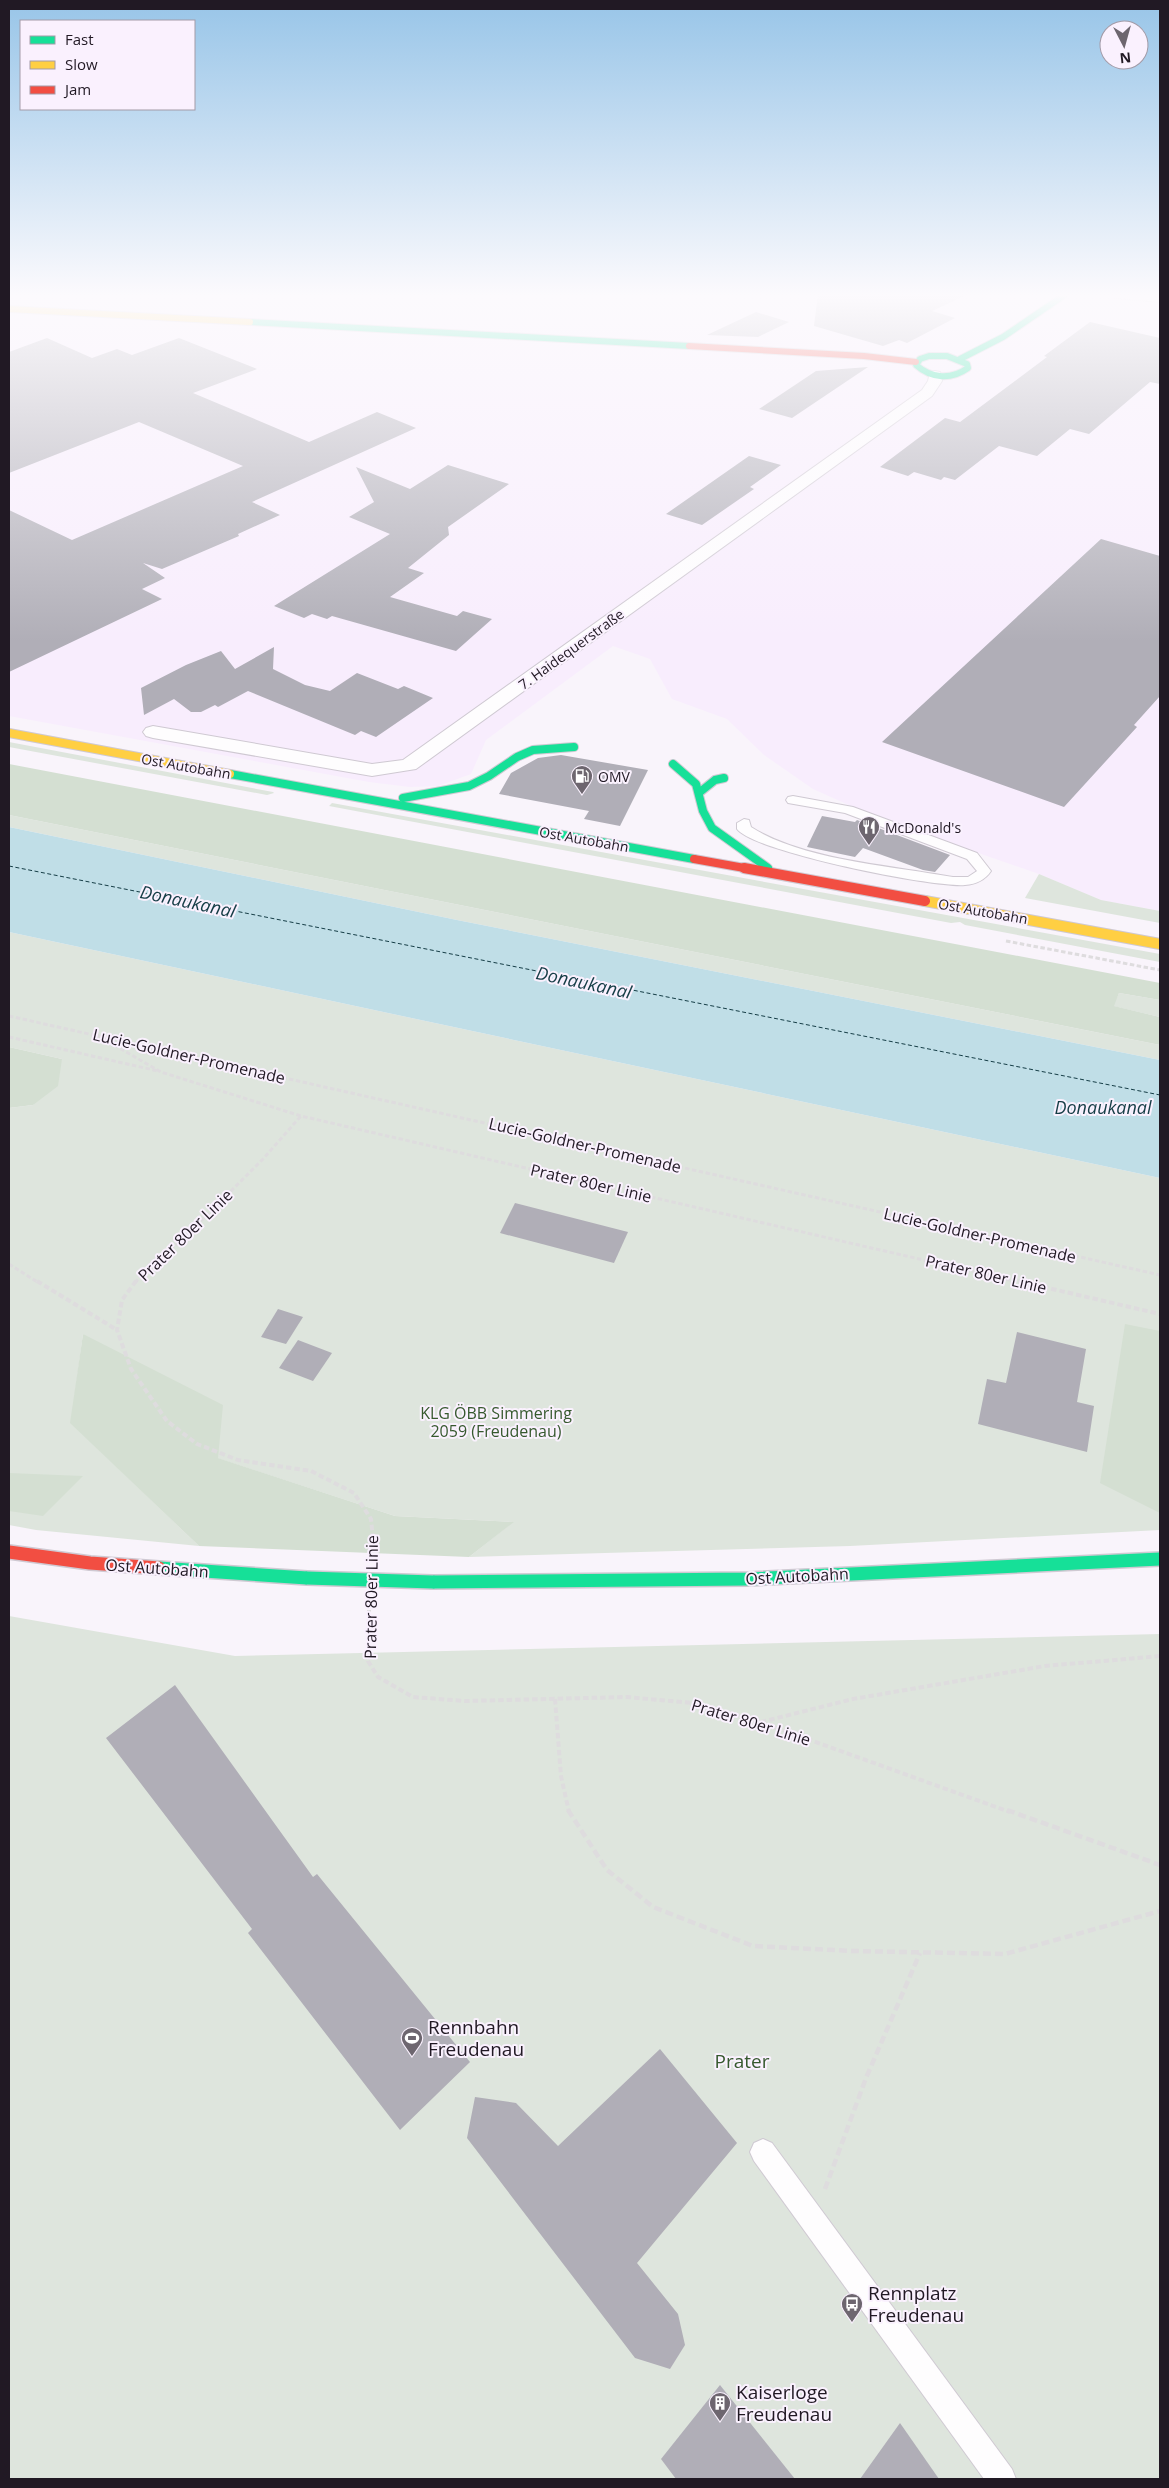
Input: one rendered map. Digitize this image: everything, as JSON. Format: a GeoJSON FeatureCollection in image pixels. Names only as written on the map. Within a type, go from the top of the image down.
{"type":"FeatureCollection","features":[{"type":"Feature","properties":{"kind":"main road","name":"Ost Autobahn"},"geometry":{"type":"LineString","coordinates":[[9,733],[1160,944]]}},
{"type":"Feature","properties":{"kind":"main road"},"geometry":{"type":"LineString","coordinates":[[379,801],[469,786],[532,750],[574,747]]}},
{"type":"Feature","properties":{"kind":"main road"},"geometry":{"type":"LineString","coordinates":[[673,764],[696,784],[700,792],[703,811],[712,828],[775,873]]}},
{"type":"Feature","properties":{"kind":"main road"},"geometry":{"type":"LineString","coordinates":[[700,792],[715,780],[724,778]]}},
{"type":"Feature","properties":{"kind":"main road","name":"Ost Autobahn"},"geometry":{"type":"LineString","coordinates":[[9,1552],[90,1563],[306,1578],[433,1582],[748,1579],[1160,1558]]}},
{"type":"Feature","properties":{"kind":"street","name":"7. Haidequerstraße"},"geometry":{"type":"LineString","coordinates":[[153,732],[372,770],[409,765],[903,410]]}},
{"type":"Feature","properties":{"kind":"lane"},"geometry":{"type":"LineString","coordinates":[[744,823],[744,829],[751,836],[797,852],[953,881],[966,882],[979,878],[984,871],[972,856],[862,817],[848,810],[793,800]]}},
{"type":"Feature","properties":{"kind":"lane"},"geometry":{"type":"LineString","coordinates":[[762,2152],[1002,2479]]}},
{"type":"Feature","properties":{"kind":"path","name":"Lucie-Goldner-Promenade"},"geometry":{"type":"LineString","coordinates":[[9,1016],[1160,1275]]}},
{"type":"Feature","properties":{"kind":"path"},"geometry":{"type":"LineString","coordinates":[[98,1036],[161,1072]]}},
{"type":"Feature","properties":{"kind":"path"},"geometry":{"type":"LineString","coordinates":[[9,1037],[161,1072],[302,1116]]}},
{"type":"Feature","properties":{"kind":"path","name":"Prater 80er Linie"},"geometry":{"type":"LineString","coordinates":[[373,1555],[371,1519],[354,1493],[311,1471],[238,1460],[197,1444],[167,1421],[131,1368],[116,1330],[122,1300],[149,1265],[181,1241],[263,1159],[302,1116],[1160,1314]]}},
{"type":"Feature","properties":{"kind":"path"},"geometry":{"type":"LineString","coordinates":[[9,1264],[116,1330]]}},
{"type":"Feature","properties":{"kind":"path","name":"Prater 80er Linie"},"geometry":{"type":"LineString","coordinates":[[369,1604],[368,1661],[378,1678],[413,1697],[465,1701],[627,1697],[694,1703],[760,1722],[1160,1865]]}},
{"type":"Feature","properties":{"kind":"path"},"geometry":{"type":"LineString","coordinates":[[760,1722],[853,1699],[1045,1666],[1160,1656]]}},
{"type":"Feature","properties":{"kind":"path"},"geometry":{"type":"LineString","coordinates":[[555,1699],[561,1776],[567,1808],[607,1870],[653,1906],[753,1946],[920,1953],[1005,1954],[1160,1911]]}},
{"type":"Feature","properties":{"kind":"path"},"geometry":{"type":"LineString","coordinates":[[813,2220],[866,2078],[920,1953]]}},
{"type":"Feature","properties":{"kind":"shaded area"},"geometry":{"type":"Polygon","coordinates":[[[9,410],[1160,410],[1160,911],[1101,900],[1039,874],[880,819],[813,789],[764,755],[727,719],[672,699],[650,659],[613,646],[486,740],[471,774],[438,786],[410,787],[369,782],[9,716],[9,410]]]}},
{"type":"Feature","properties":{"kind":"shaded area"},"geometry":{"type":"Polygon","coordinates":[[[9,764],[1160,983],[1160,1000],[1119,993],[1114,1006],[1160,1017],[1160,1045],[9,815],[9,764]]]}},
{"type":"Feature","properties":{"kind":"shaded area"},"geometry":{"type":"Polygon","coordinates":[[[9,1047],[62,1059],[58,1086],[33,1105],[9,1108],[9,1047]]]}},
{"type":"Feature","properties":{"kind":"shaded area"},"geometry":{"type":"Polygon","coordinates":[[[1125,1324],[1160,1331],[1160,1513],[1100,1483],[1125,1324]]]}},
{"type":"Feature","properties":{"kind":"shaded area"},"geometry":{"type":"Polygon","coordinates":[[[83,1334],[223,1405],[218,1458],[395,1516],[514,1522],[469,1557],[199,1546],[70,1423],[83,1334]]]}},
{"type":"Feature","properties":{"kind":"shaded area"},"geometry":{"type":"Polygon","coordinates":[[[9,1473],[83,1476],[43,1516],[9,1511],[9,1473]]]}},
{"type":"Feature","properties":{"kind":"green space"},"geometry":{"type":"Polygon","coordinates":[[[9,742],[274,793],[267,795],[9,747],[9,742]]]}},
{"type":"Feature","properties":{"kind":"green space"},"geometry":{"type":"Polygon","coordinates":[[[332,803],[1160,954],[1160,962],[965,925],[960,922],[951,923],[329,806],[332,803]]]}},
{"type":"Feature","properties":{"kind":"green space"},"geometry":{"type":"Polygon","coordinates":[[[9,815],[1160,1045],[1160,1060],[457,920],[9,827],[9,815]]]}},
{"type":"Feature","properties":{"kind":"green space"},"geometry":{"type":"Polygon","coordinates":[[[1039,874],[1101,900],[1160,911],[1160,923],[1025,898],[1039,874]]]}},
{"type":"Feature","properties":{"kind":"green space","name":"KLG ÖBB Simmering 2059 (Freudenau)"},"geometry":{"type":"Polygon","coordinates":[[[9,932],[1160,1178],[1160,1530],[850,1546],[469,1557],[513,1522],[395,1516],[217,1458],[83,1334],[71,1423],[199,1546],[36,1530],[9,1525],[9,1108],[33,1105],[62,1059],[9,1047],[9,932]]]}},
{"type":"Feature","properties":{"kind":"green space"},"geometry":{"type":"Polygon","coordinates":[[[1119,993],[1160,1000],[1160,1017],[1113,1006],[1119,993]]]}},
{"type":"Feature","properties":{"kind":"green space","name":"Prater"},"geometry":{"type":"Polygon","coordinates":[[[9,1616],[235,1656],[1160,1634],[1160,2479],[9,2479],[9,1616]]]}},
{"type":"Feature","properties":{"kind":"water","name":"Donaukanal"},"geometry":{"type":"Polygon","coordinates":[[[9,827],[457,920],[1160,1060],[1160,1178],[9,932],[9,827]]]}},
{"type":"Feature","properties":{"kind":"building"},"geometry":{"type":"Polygon","coordinates":[[[9,410],[233,410],[309,442],[377,412],[416,428],[252,502],[280,515],[238,534],[239,536],[162,569],[143,563],[165,578],[142,589],[162,599],[9,672],[9,510],[72,540],[243,466],[139,422],[9,473],[9,410]]]}},
{"type":"Feature","properties":{"kind":"building"},"geometry":{"type":"Polygon","coordinates":[[[763,410],[804,410],[792,418],[763,410]]]}},
{"type":"Feature","properties":{"kind":"building"},"geometry":{"type":"Polygon","coordinates":[[[976,410],[1117,410],[1089,434],[1070,429],[1037,456],[999,446],[955,480],[944,477],[941,480],[914,472],[908,476],[880,467],[945,418],[960,422],[976,410]]]}},
{"type":"Feature","properties":{"kind":"building"},"geometry":{"type":"Polygon","coordinates":[[[749,456],[781,465],[750,487],[754,489],[702,525],[666,514],[749,456]]]}},
{"type":"Feature","properties":{"kind":"building"},"geometry":{"type":"Polygon","coordinates":[[[448,465],[509,484],[448,527],[449,535],[408,568],[424,573],[390,597],[457,616],[463,611],[492,619],[456,651],[332,616],[327,619],[312,614],[304,618],[274,606],[390,534],[349,517],[374,502],[356,467],[410,489],[448,465]]]}},
{"type":"Feature","properties":{"kind":"building"},"geometry":{"type":"Polygon","coordinates":[[[1101,539],[1160,556],[1160,696],[1134,725],[1137,727],[1064,807],[882,742],[1101,539]]]}},
{"type":"Feature","properties":{"kind":"building"},"geometry":{"type":"Polygon","coordinates":[[[274,647],[273,669],[305,685],[330,691],[357,673],[398,689],[404,686],[433,698],[376,737],[361,731],[355,735],[248,691],[218,707],[215,705],[201,712],[191,712],[174,699],[144,715],[141,688],[186,665],[221,651],[235,669],[274,647]]]}},
{"type":"Feature","properties":{"kind":"building"},"geometry":{"type":"Polygon","coordinates":[[[561,755],[648,770],[620,826],[584,819],[589,811],[499,794],[511,773],[538,758],[561,755]]]}},
{"type":"Feature","properties":{"kind":"building","name":"McDonald's"},"geometry":{"type":"Polygon","coordinates":[[[822,816],[855,822],[857,820],[950,855],[935,872],[923,870],[863,848],[855,857],[807,847],[822,816]]]}},
{"type":"Feature","properties":{"kind":"building"},"geometry":{"type":"Polygon","coordinates":[[[515,1203],[628,1232],[614,1263],[500,1233],[515,1203]]]}},
{"type":"Feature","properties":{"kind":"building"},"geometry":{"type":"Polygon","coordinates":[[[278,1309],[303,1317],[286,1344],[261,1337],[278,1309]]]}},
{"type":"Feature","properties":{"kind":"building"},"geometry":{"type":"Polygon","coordinates":[[[1017,1332],[1086,1349],[1077,1402],[1094,1406],[1087,1452],[978,1424],[987,1379],[1006,1383],[1017,1332]]]}},
{"type":"Feature","properties":{"kind":"building"},"geometry":{"type":"Polygon","coordinates":[[[298,1340],[332,1353],[313,1381],[279,1368],[298,1340]]]}},
{"type":"Feature","properties":{"kind":"building"},"geometry":{"type":"Polygon","coordinates":[[[175,1685],[313,1877],[317,1874],[470,2062],[400,2130],[248,1933],[252,1929],[106,1738],[175,1685]]]}},
{"type":"Feature","properties":{"kind":"building"},"geometry":{"type":"Polygon","coordinates":[[[660,2049],[737,2143],[637,2263],[678,2314],[685,2345],[670,2369],[635,2358],[467,2138],[475,2097],[516,2103],[558,2146],[660,2049]]]}},
{"type":"Feature","properties":{"kind":"building","name":"Kaiserloge Freudenau"},"geometry":{"type":"Polygon","coordinates":[[[720,2385],[795,2479],[676,2479],[661,2459],[720,2385]]]}},
{"type":"Feature","properties":{"kind":"building"},"geometry":{"type":"Polygon","coordinates":[[[900,2423],[939,2479],[860,2479],[900,2423]]]}},
{"type":"Feature","properties":{"kind":"ferry route"},"geometry":{"type":"LineString","coordinates":[[9,866],[1160,1095]]}},
{"type":"Feature","properties":{"kind":"traffic: fast"},"geometry":{"type":"LineString","coordinates":[[403,798],[469,786],[489,776],[517,757],[533,750],[574,747]]}},
{"type":"Feature","properties":{"kind":"traffic: fast"},"geometry":{"type":"LineString","coordinates":[[673,764],[696,784],[703,811],[712,828],[768,868]]}},
{"type":"Feature","properties":{"kind":"traffic: fast"},"geometry":{"type":"LineString","coordinates":[[230,774],[694,859]]}},
{"type":"Feature","properties":{"kind":"traffic: fast"},"geometry":{"type":"LineString","coordinates":[[700,792],[715,780],[724,778]]}},
{"type":"Feature","properties":{"kind":"traffic: fast"},"geometry":{"type":"LineString","coordinates":[[433,1582],[748,1579],[1160,1559]]}},
{"type":"Feature","properties":{"kind":"traffic: fast"},"geometry":{"type":"LineString","coordinates":[[159,1568],[307,1578]]}},
{"type":"Feature","properties":{"kind":"traffic: fast"},"geometry":{"type":"LineString","coordinates":[[307,1578],[433,1582]]}},
{"type":"Feature","properties":{"kind":"traffic: slow"},"geometry":{"type":"LineString","coordinates":[[9,733],[230,774]]}},
{"type":"Feature","properties":{"kind":"traffic: slow"},"geometry":{"type":"LineString","coordinates":[[925,901],[1160,944]]}},
{"type":"Feature","properties":{"kind":"traffic: jam"},"geometry":{"type":"LineString","coordinates":[[694,859],[925,901]]}},
{"type":"Feature","properties":{"kind":"traffic: jam"},"geometry":{"type":"LineString","coordinates":[[9,1552],[90,1563],[159,1568]]}},
{"type":"Feature","properties":{"kind":"place","name":"OMV"},"geometry":{"type":"Point","coordinates":[582,795]}},
{"type":"Feature","properties":{"kind":"place","name":"McDonald's"},"geometry":{"type":"Point","coordinates":[869,846]}},
{"type":"Feature","properties":{"kind":"place","name":"Rennbahn Freudenau"},"geometry":{"type":"Point","coordinates":[412,2057]}},
{"type":"Feature","properties":{"kind":"place","name":"Rennplatz Freudenau"},"geometry":{"type":"Point","coordinates":[852,2323]}},
{"type":"Feature","properties":{"kind":"place","name":"Kaiserloge Freudenau"},"geometry":{"type":"Point","coordinates":[720,2422]}}]}
